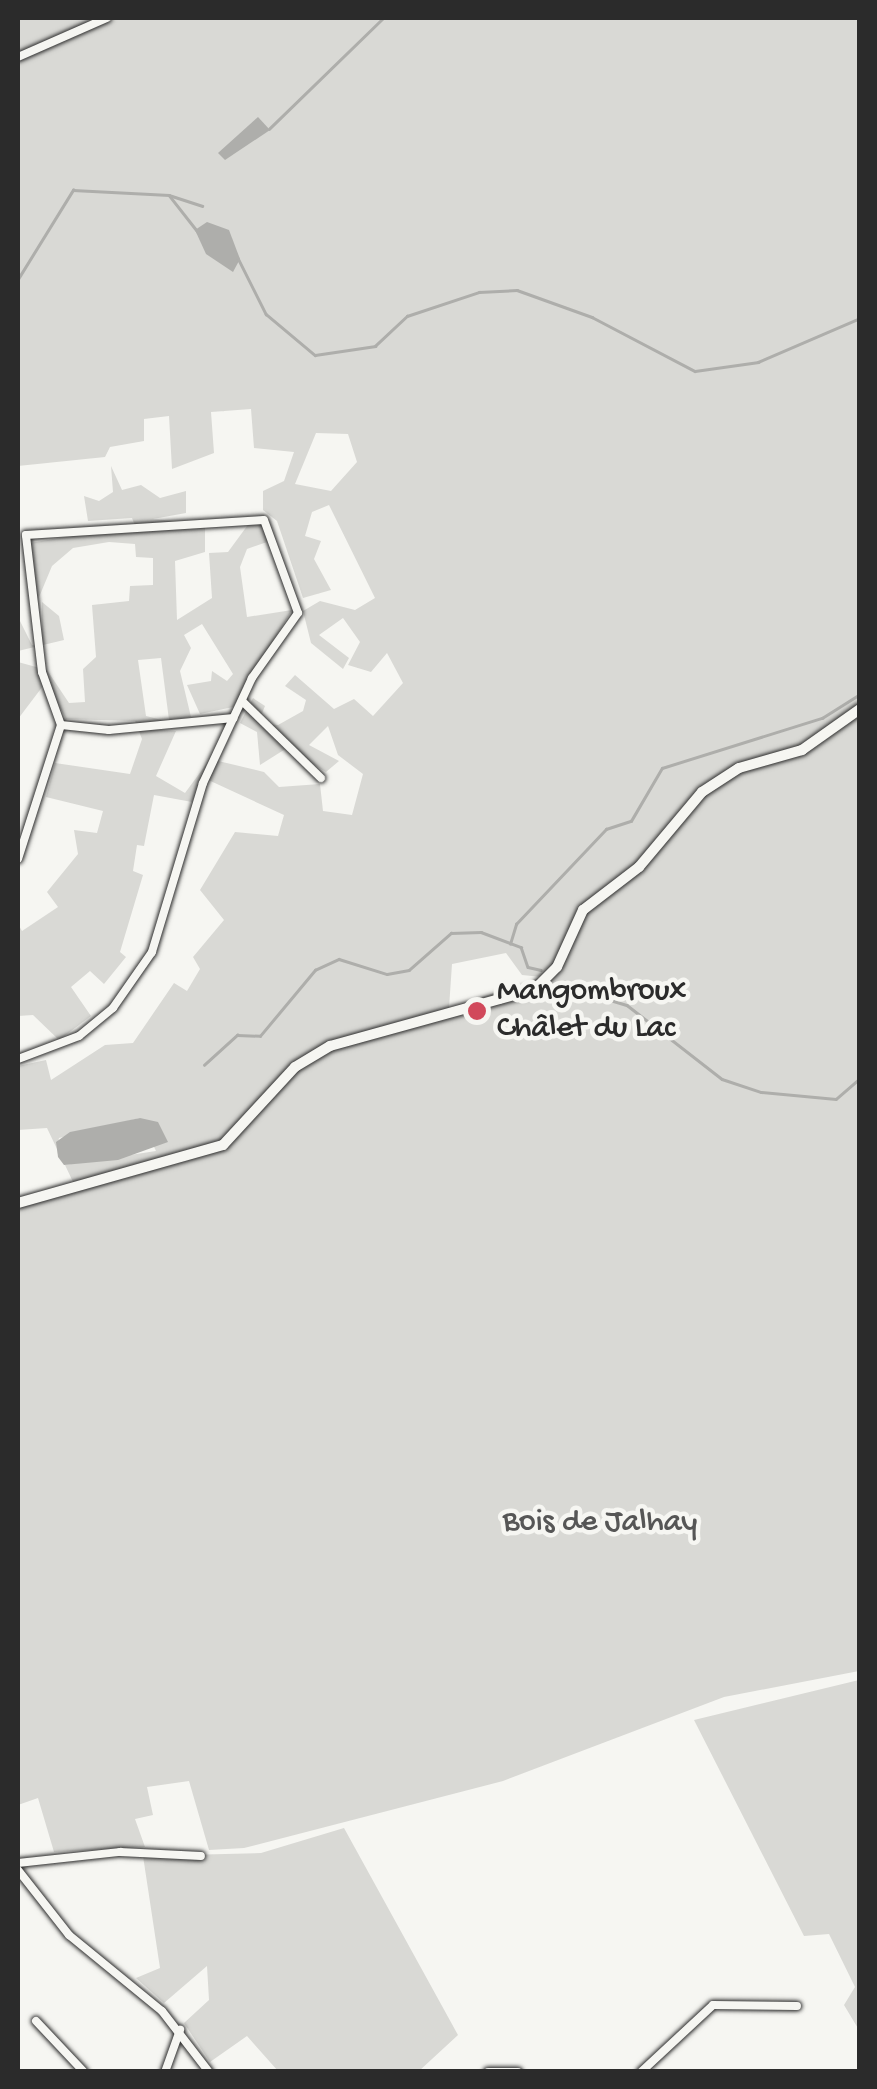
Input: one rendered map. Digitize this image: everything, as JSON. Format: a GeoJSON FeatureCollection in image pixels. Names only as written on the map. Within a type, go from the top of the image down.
{"type":"FeatureCollection","features":[{"type":"Feature","properties":{"kind":"main road"},"geometry":{"type":"LineString","coordinates":[[18,1203],[222,1145],[295,1067],[330,1046],[535,990],[554,971],[583,910],[639,868],[702,792],[739,768],[802,750],[860,709]]}},
{"type":"Feature","properties":{"kind":"street"},"geometry":{"type":"LineString","coordinates":[[18,57],[107,18]]}},
{"type":"Feature","properties":{"kind":"street"},"geometry":{"type":"LineString","coordinates":[[18,859],[61,725],[22,558],[34,530],[264,520],[298,613],[233,718],[191,811],[172,905],[138,978],[79,1036],[18,1060]]}},
{"type":"Feature","properties":{"kind":"street"},"geometry":{"type":"LineString","coordinates":[[20,608],[32,609]]}},
{"type":"Feature","properties":{"kind":"street"},"geometry":{"type":"LineString","coordinates":[[243,702],[321,778]]}},
{"type":"Feature","properties":{"kind":"street"},"geometry":{"type":"LineString","coordinates":[[61,725],[108,730],[233,718]]}},
{"type":"Feature","properties":{"kind":"street"},"geometry":{"type":"LineString","coordinates":[[201,1856],[120,1852],[18,1867],[69,1936],[180,2030],[210,2072]]}},
{"type":"Feature","properties":{"kind":"street"},"geometry":{"type":"LineString","coordinates":[[641,2072],[713,2005],[797,2006]]}},
{"type":"Feature","properties":{"kind":"street"},"geometry":{"type":"LineString","coordinates":[[36,2021],[84,2072]]}},
{"type":"Feature","properties":{"kind":"street"},"geometry":{"type":"LineString","coordinates":[[165,2072],[180,2030]]}},
{"type":"Feature","properties":{"kind":"street"},"geometry":{"type":"LineString","coordinates":[[488,2072],[518,2072]]}},
{"type":"Feature","properties":{"kind":"green space","name":"Bois de Jalhay"},"geometry":{"type":"Polygon","coordinates":[[[18,18],[859,18],[859,1671],[724,1697],[503,1781],[244,1848],[209,1850],[189,1781],[147,1787],[153,1815],[135,1819],[145,1847],[54,1852],[38,1798],[18,1805],[18,1203],[74,1184],[65,1165],[156,1151],[140,1118],[59,1138],[57,1149],[47,1128],[18,1130],[18,1066],[46,1060],[51,1080],[105,1045],[133,1043],[174,983],[187,991],[200,969],[193,957],[224,920],[200,890],[235,832],[278,836],[284,815],[204,778],[192,802],[154,795],[144,846],[137,845],[133,871],[143,875],[120,952],[126,957],[104,984],[90,971],[71,987],[91,1016],[59,1040],[33,1015],[18,1016],[18,924],[22,931],[58,907],[47,892],[78,854],[74,830],[97,833],[103,811],[46,797],[55,763],[130,774],[142,739],[135,721],[66,719],[46,682],[18,719],[18,662],[47,670],[69,703],[85,702],[83,669],[96,657],[92,605],[129,601],[130,586],[153,585],[153,558],[136,557],[135,544],[109,542],[73,548],[52,566],[37,602],[29,543],[135,526],[132,518],[88,521],[84,496],[99,501],[113,492],[111,466],[122,490],[141,485],[160,498],[186,491],[186,513],[153,519],[205,524],[205,552],[175,561],[177,620],[212,598],[209,553],[228,552],[250,522],[261,523],[270,541],[247,549],[240,567],[247,617],[292,610],[233,707],[200,714],[187,685],[211,681],[212,671],[227,681],[233,674],[202,624],[184,635],[191,648],[180,671],[191,717],[169,720],[161,658],[138,660],[146,716],[166,721],[142,729],[176,731],[156,776],[185,793],[210,759],[264,772],[279,787],[320,784],[323,811],[352,815],[363,774],[338,755],[328,726],[309,745],[339,761],[326,772],[287,748],[260,765],[257,732],[240,723],[253,698],[265,706],[258,723],[278,725],[303,711],[306,700],[285,686],[295,675],[334,709],[354,699],[373,716],[403,683],[387,653],[371,672],[348,665],[360,642],[343,618],[319,635],[349,658],[343,669],[311,643],[303,611],[320,601],[355,610],[375,598],[329,505],[312,512],[305,536],[321,541],[314,559],[331,590],[303,598],[277,521],[263,510],[263,491],[284,481],[294,452],[254,448],[251,409],[211,412],[214,453],[172,469],[169,416],[144,419],[144,441],[110,447],[105,457],[18,466],[18,18]],[[316,433],[295,484],[331,491],[357,462],[348,434],[316,433]],[[506,953],[452,964],[449,1008],[542,977],[522,975],[506,953]]]}},
{"type":"Feature","properties":{"kind":"green space"},"geometry":{"type":"Polygon","coordinates":[[[42,602],[59,616],[64,640],[18,651],[18,617],[32,645],[42,644],[42,602]]]}},
{"type":"Feature","properties":{"kind":"green space"},"geometry":{"type":"Polygon","coordinates":[[[860,1680],[859,2030],[844,2005],[855,1987],[829,1934],[804,1936],[694,1720],[860,1680]]]}},
{"type":"Feature","properties":{"kind":"green space"},"geometry":{"type":"Polygon","coordinates":[[[344,1828],[458,2035],[419,2071],[278,2071],[247,2036],[210,2062],[184,2023],[209,2000],[207,1966],[164,2003],[136,1978],[160,1968],[143,1856],[261,1853],[344,1828]]]}},
{"type":"Feature","properties":{"kind":"shaded area"},"geometry":{"type":"Polygon","coordinates":[[[258,117],[270,130],[225,160],[218,153],[258,117]]]}},
{"type":"Feature","properties":{"kind":"shaded area"},"geometry":{"type":"Polygon","coordinates":[[[207,222],[229,230],[240,259],[233,272],[206,254],[195,230],[207,222]]]}},
{"type":"Feature","properties":{"kind":"shaded area"},"geometry":{"type":"Polygon","coordinates":[[[140,1118],[158,1122],[168,1142],[118,1160],[64,1165],[58,1157],[56,1142],[70,1132],[140,1118]]]}},
{"type":"Feature","properties":{"kind":"waterway"},"geometry":{"type":"LineString","coordinates":[[269,129],[383,18]]}},
{"type":"Feature","properties":{"kind":"waterway"},"geometry":{"type":"LineString","coordinates":[[18,279],[73,190],[169,195],[198,232]]}},
{"type":"Feature","properties":{"kind":"waterway"},"geometry":{"type":"LineString","coordinates":[[169,195],[202,206]]}},
{"type":"Feature","properties":{"kind":"waterway"},"geometry":{"type":"LineString","coordinates":[[238,258],[266,314],[315,355],[375,346],[407,316],[479,292],[517,290],[592,317],[695,371],[758,362],[860,318]]}},
{"type":"Feature","properties":{"kind":"waterway"},"geometry":{"type":"LineString","coordinates":[[510,944],[516,924],[606,829],[631,821],[662,768],[822,718],[860,694]]}},
{"type":"Feature","properties":{"kind":"waterway"},"geometry":{"type":"LineString","coordinates":[[204,1065],[237,1035],[260,1036],[315,970],[339,959],[387,974],[409,970],[451,933],[481,932],[521,947],[528,967],[541,970]]}},
{"type":"Feature","properties":{"kind":"waterway"},"geometry":{"type":"LineString","coordinates":[[561,985],[627,1005],[722,1079],[761,1092],[836,1099],[860,1078]]}},
{"type":"Feature","properties":{"kind":"place","name":"Mangombroux Châlet du Lac"},"geometry":{"type":"Point","coordinates":[477,1011]}}]}
